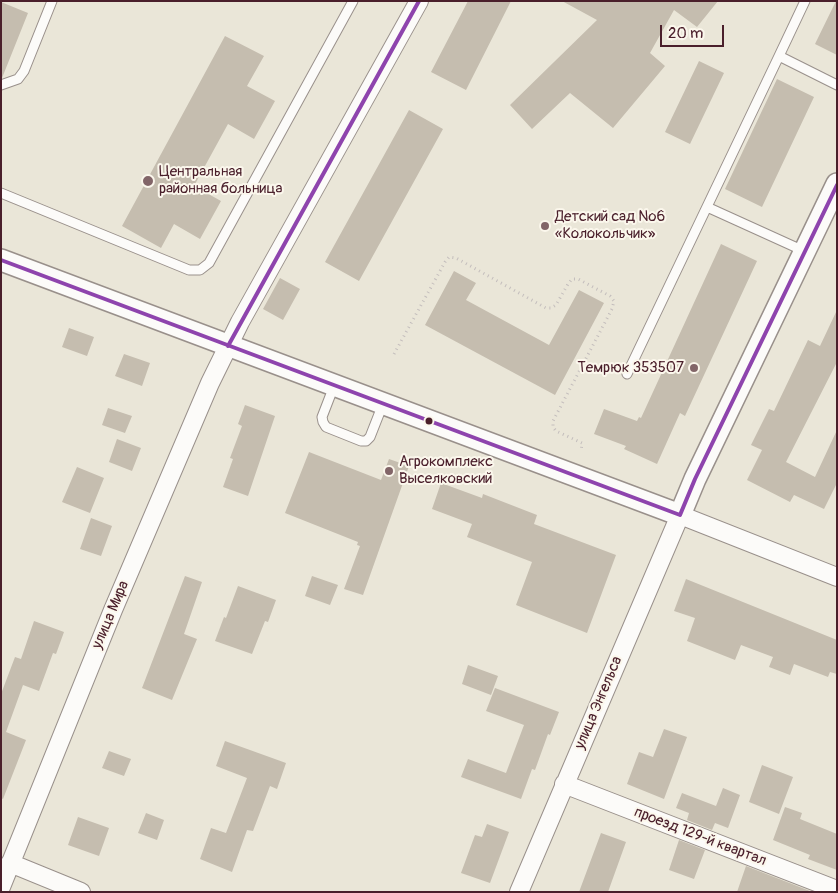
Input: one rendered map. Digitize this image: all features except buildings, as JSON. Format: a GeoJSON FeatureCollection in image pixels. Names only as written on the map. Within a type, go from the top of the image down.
{"type":"FeatureCollection","features":[{"type":"Feature","properties":{"kind":"street","name":"улица Мира"},"geometry":{"type":"LineString","coordinates":[[1,887],[9,851],[210,383],[228,346],[419,1]]}},
{"type":"Feature","properties":{"kind":"street"},"geometry":{"type":"LineString","coordinates":[[680,515],[695,479],[837,184]]}},
{"type":"Feature","properties":{"kind":"street"},"geometry":{"type":"LineString","coordinates":[[1,260],[680,515],[837,577]]}},
{"type":"Feature","properties":{"kind":"street","name":"улица Энгельса"},"geometry":{"type":"LineString","coordinates":[[519,892],[680,515]]}},
{"type":"Feature","properties":{"kind":"street","name":"проезд 129-й квартал"},"geometry":{"type":"LineString","coordinates":[[564,784],[837,890]]}},
{"type":"Feature","properties":{"kind":"street"},"geometry":{"type":"LineString","coordinates":[[9,851],[80,892]]}},
{"type":"Feature","properties":{"kind":"lane"},"geometry":{"type":"LineString","coordinates":[[1,85],[18,79],[24,71],[52,1]]}},
{"type":"Feature","properties":{"kind":"lane"},"geometry":{"type":"LineString","coordinates":[[1,194],[189,270],[200,270],[209,263],[353,1]]}},
{"type":"Feature","properties":{"kind":"lane"},"geometry":{"type":"LineString","coordinates":[[627,374],[805,1]]}},
{"type":"Feature","properties":{"kind":"lane"},"geometry":{"type":"LineString","coordinates":[[779,56],[837,85]]}},
{"type":"Feature","properties":{"kind":"lane"},"geometry":{"type":"LineString","coordinates":[[707,207],[804,251]]}},
{"type":"Feature","properties":{"kind":"lane"},"geometry":{"type":"LineString","coordinates":[[334,386],[322,416],[323,422],[326,427],[361,441],[366,441],[370,438],[383,404]]}},
{"type":"Feature","properties":{"kind":"path"},"geometry":{"type":"LineString","coordinates":[[394,354],[444,262],[449,257],[456,258],[546,308],[556,305],[572,279],[578,280],[610,296],[614,301],[612,309],[553,421],[552,427],[556,432],[582,443],[581,451]]}},
{"type":"Feature","properties":{"kind":"transit line"},"geometry":{"type":"LineString","coordinates":[[228,346],[419,1]]}},
{"type":"Feature","properties":{"kind":"transit line"},"geometry":{"type":"LineString","coordinates":[[1,260],[680,515],[695,479],[837,185]]}},
{"type":"Feature","properties":{"kind":"place","name":"Центральная районная больница"},"geometry":{"type":"Point","coordinates":[148,181]}},
{"type":"Feature","properties":{"kind":"place","name":"Детский сад №6 «Колокольчик»"},"geometry":{"type":"Point","coordinates":[545,226]}},
{"type":"Feature","properties":{"kind":"place","name":"Темрюк 353507"},"geometry":{"type":"Point","coordinates":[694,368]}},
{"type":"Feature","properties":{"kind":"place","name":"Агрокомплекс Выселковский"},"geometry":{"type":"Point","coordinates":[389,471]}}]}
